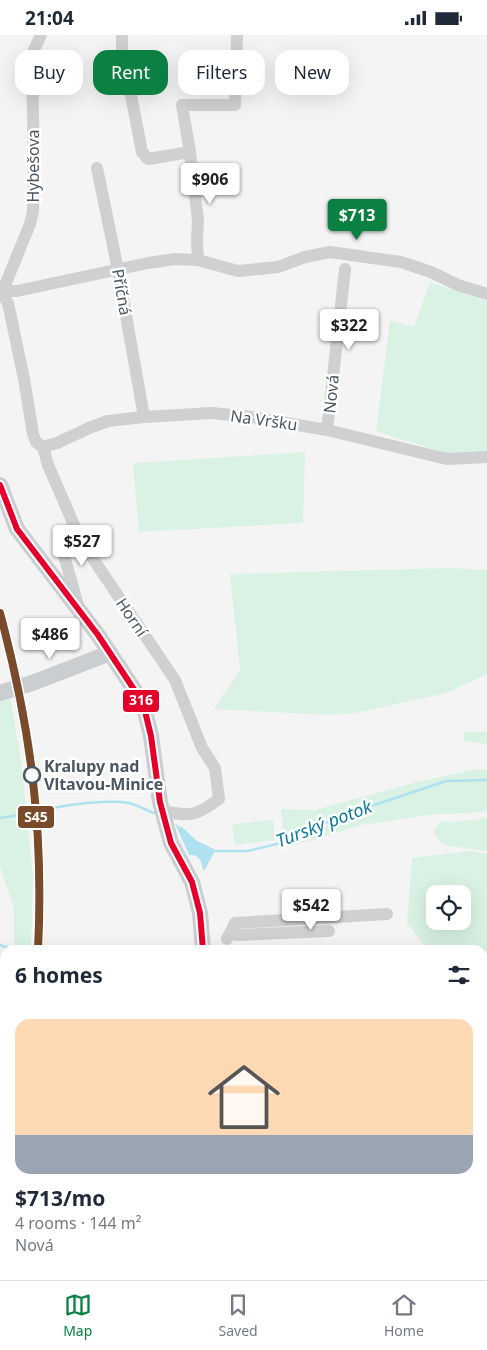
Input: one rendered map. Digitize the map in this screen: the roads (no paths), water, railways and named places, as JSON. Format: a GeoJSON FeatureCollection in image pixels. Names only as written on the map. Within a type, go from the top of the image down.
{"type":"FeatureCollection","features":[{"type":"Feature","properties":{"kind":"main road"},"geometry":{"type":"LineString","coordinates":[[0,485],[18,529],[80,611],[143,703],[151,736],[162,811],[171,843],[192,882],[200,913],[203,945]]}},
{"type":"Feature","properties":{"kind":"main road"},"geometry":{"type":"LineString","coordinates":[[0,693],[36,682],[110,653]]}},
{"type":"Feature","properties":{"kind":"street","name":"Hybešova"},"geometry":{"type":"LineString","coordinates":[[0,291],[6,283],[30,224],[33,211],[32,54],[41,35]]}},
{"type":"Feature","properties":{"kind":"street"},"geometry":{"type":"LineString","coordinates":[[122,35],[122,49],[142,152],[148,159],[190,153]]}},
{"type":"Feature","properties":{"kind":"street"},"geometry":{"type":"LineString","coordinates":[[198,260],[198,221],[182,105],[235,105],[237,35]]}},
{"type":"Feature","properties":{"kind":"street","name":"Příčná"},"geometry":{"type":"LineString","coordinates":[[97,168],[118,270],[144,417]]}},
{"type":"Feature","properties":{"kind":"street"},"geometry":{"type":"LineString","coordinates":[[0,291],[17,291],[175,259],[198,260],[238,271],[278,267],[305,257],[330,252],[364,255],[401,262],[431,272],[458,285],[487,294]]}},
{"type":"Feature","properties":{"kind":"street","name":"Nová"},"geometry":{"type":"LineString","coordinates":[[327,430],[345,269]]}},
{"type":"Feature","properties":{"kind":"street","name":"Horní"},"geometry":{"type":"LineString","coordinates":[[0,291],[8,303],[33,434],[36,442],[43,447],[48,465],[80,541],[176,680],[202,748],[215,768],[219,799],[195,814],[184,816],[162,811]]}},
{"type":"Feature","properties":{"kind":"street","name":"Na Vršku"},"geometry":{"type":"LineString","coordinates":[[43,447],[97,424],[144,417],[212,413],[252,417],[327,430],[447,459],[487,457]]}},
{"type":"Feature","properties":{"kind":"street"},"geometry":{"type":"LineString","coordinates":[[62,549],[80,611]]}},
{"type":"Feature","properties":{"kind":"street"},"geometry":{"type":"LineString","coordinates":[[329,931],[230,935],[236,923],[387,914]]}},
{"type":"Feature","properties":{"kind":"water"},"geometry":{"type":"Polygon","coordinates":[[[175,823],[195,841],[215,851],[204,871],[198,857],[189,855],[175,823]]]}},
{"type":"Feature","properties":{"kind":"waterway","name":"Turský potok"},"geometry":{"type":"LineString","coordinates":[[181,828],[195,841],[215,851],[248,851],[285,842],[338,817],[446,781],[487,780]]}},
{"type":"Feature","properties":{"kind":"waterway","name":"Turský potok"},"geometry":{"type":"LineString","coordinates":[[40,811],[96,802],[119,802],[129,803],[154,813]]}},
{"type":"Feature","properties":{"kind":"waterway","name":"Turský potok"},"geometry":{"type":"LineString","coordinates":[[0,818],[27,814]]}},
{"type":"Feature","properties":{"kind":"place","name":"Kralupy nad Vltavou-Minice"},"geometry":{"type":"Point","coordinates":[32,775]}}]}
